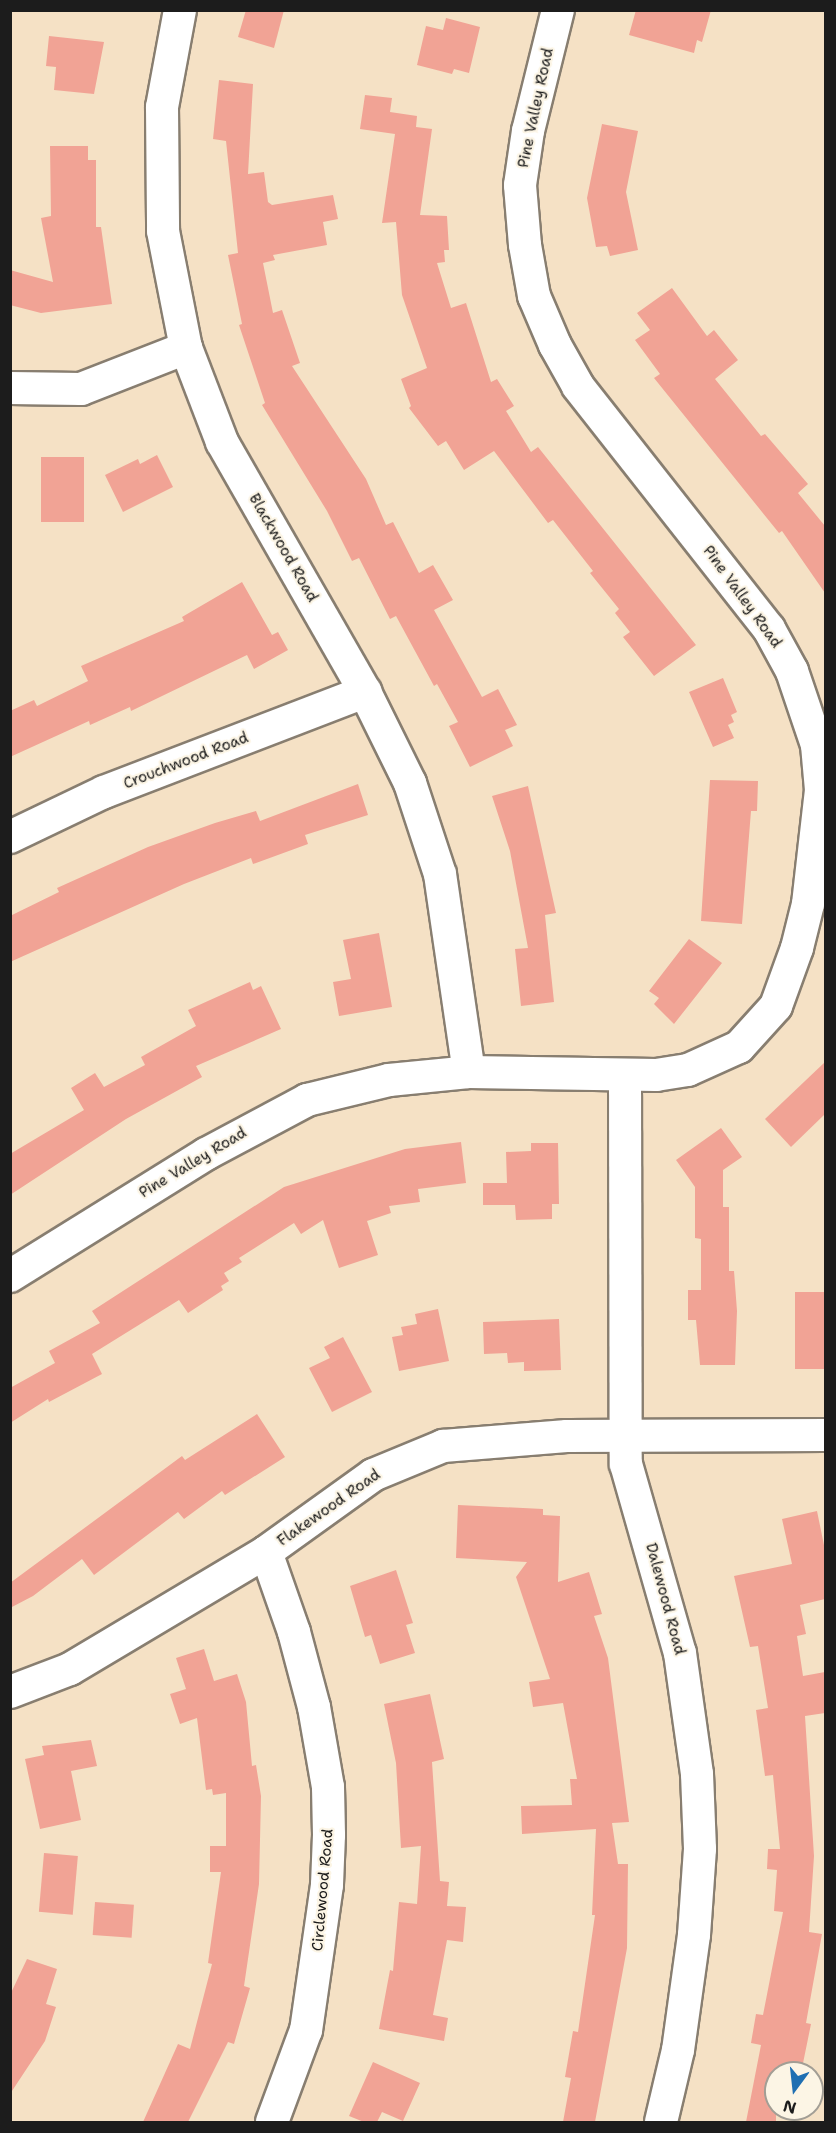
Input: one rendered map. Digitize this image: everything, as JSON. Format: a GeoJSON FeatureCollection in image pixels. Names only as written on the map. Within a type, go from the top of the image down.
{"type":"FeatureCollection","features":[{"type":"Feature","properties":{"kind":"street","name":"Blackwood Road"},"geometry":{"type":"LineString","coordinates":[[180,10],[162,107],[163,231],[186,348],[222,442],[365,692],[410,783],[440,874],[469,1072]]}},
{"type":"Feature","properties":{"kind":"street","name":"Pine Valley Road"},"geometry":{"type":"LineString","coordinates":[[10,1276],[280,1112],[343,1089],[389,1080],[469,1072],[625,1075],[672,1073],[709,1063],[739,1047],[776,1006],[797,948],[808,904],[821,790],[817,746],[808,711],[769,629],[578,386],[555,345],[534,296],[525,245],[520,185],[528,131],[558,10]]}},
{"type":"Feature","properties":{"kind":"street"},"geometry":{"type":"LineString","coordinates":[[10,388],[81,389],[186,348]]}},
{"type":"Feature","properties":{"kind":"street","name":"Crouchwood Road"},"geometry":{"type":"LineString","coordinates":[[10,837],[105,792],[365,692]]}},
{"type":"Feature","properties":{"kind":"street","name":"Dalewood Road"},"geometry":{"type":"LineString","coordinates":[[625,1075],[626,1464],[680,1653],[697,1774],[699,1849],[694,1935],[678,2050],[661,2122]]}},
{"type":"Feature","properties":{"kind":"street","name":"Flakewood Road"},"geometry":{"type":"LineString","coordinates":[[10,1692],[70,1669],[266,1552],[373,1475],[433,1449],[492,1439],[625,1435],[825,1435]]}},
{"type":"Feature","properties":{"kind":"street","name":"Circlewood Road"},"geometry":{"type":"LineString","coordinates":[[266,1552],[294,1632],[314,1707],[328,1787],[329,1835],[327,1885],[306,2030],[272,2122]]}},
{"type":"Feature","properties":{"kind":"building"},"geometry":{"type":"Polygon","coordinates":[[[246,10],[284,10],[274,48],[238,37],[246,10]]]}},
{"type":"Feature","properties":{"kind":"building"},"geometry":{"type":"Polygon","coordinates":[[[636,10],[711,10],[702,42],[697,40],[694,53],[629,35],[636,10]]]}},
{"type":"Feature","properties":{"kind":"building"},"geometry":{"type":"Polygon","coordinates":[[[446,18],[480,27],[469,73],[454,69],[452,74],[417,65],[426,26],[443,30],[446,18]]]}},
{"type":"Feature","properties":{"kind":"building"},"geometry":{"type":"Polygon","coordinates":[[[49,36],[104,42],[94,94],[54,90],[56,67],[46,66],[49,36]]]}},
{"type":"Feature","properties":{"kind":"building"},"geometry":{"type":"Polygon","coordinates":[[[219,80],[253,84],[248,174],[264,172],[268,202],[272,205],[333,195],[338,219],[323,222],[327,245],[273,255],[275,260],[263,263],[273,313],[282,310],[300,363],[292,366],[366,479],[386,525],[393,522],[419,573],[433,565],[453,600],[434,610],[482,697],[498,689],[517,725],[505,730],[513,746],[470,767],[449,726],[458,722],[437,684],[434,686],[396,616],[390,619],[359,558],[352,561],[327,511],[262,405],[265,403],[239,325],[242,324],[228,255],[238,253],[226,141],[213,139],[219,80]]]}},
{"type":"Feature","properties":{"kind":"building"},"geometry":{"type":"Polygon","coordinates":[[[365,95],[392,98],[390,112],[417,116],[416,127],[432,129],[420,215],[447,216],[449,250],[444,250],[445,262],[437,263],[451,308],[466,303],[491,382],[497,379],[514,406],[506,411],[531,452],[538,447],[696,645],[654,676],[623,637],[630,632],[615,613],[619,609],[590,573],[593,571],[553,520],[548,523],[494,451],[464,470],[446,441],[438,446],[409,408],[411,406],[401,379],[427,368],[402,295],[396,222],[382,223],[395,134],[360,129],[365,95]]]}},
{"type":"Feature","properties":{"kind":"building"},"geometry":{"type":"Polygon","coordinates":[[[602,124],[638,131],[626,192],[638,250],[610,256],[607,246],[596,247],[587,198],[602,124]]]}},
{"type":"Feature","properties":{"kind":"building"},"geometry":{"type":"Polygon","coordinates":[[[50,146],[88,146],[88,160],[96,160],[96,227],[101,227],[112,304],[41,313],[10,305],[10,270],[53,282],[41,218],[51,216],[50,146]]]}},
{"type":"Feature","properties":{"kind":"building"},"geometry":{"type":"Polygon","coordinates":[[[672,288],[707,336],[714,330],[738,360],[715,379],[761,436],[765,434],[808,484],[798,493],[825,526],[825,593],[782,531],[779,533],[654,378],[660,374],[635,340],[650,330],[637,313],[672,288]]]}},
{"type":"Feature","properties":{"kind":"building"},"geometry":{"type":"Polygon","coordinates":[[[157,455],[173,487],[123,512],[105,475],[138,459],[140,464],[157,455]]]}},
{"type":"Feature","properties":{"kind":"building"},"geometry":{"type":"Polygon","coordinates":[[[41,457],[84,457],[84,522],[41,522],[41,457]]]}},
{"type":"Feature","properties":{"kind":"building"},"geometry":{"type":"Polygon","coordinates":[[[242,582],[272,635],[278,632],[288,650],[254,669],[247,655],[131,711],[130,707],[90,725],[89,721],[10,757],[10,711],[34,700],[37,706],[88,681],[81,666],[184,621],[182,617],[242,582]]]}},
{"type":"Feature","properties":{"kind":"building"},"geometry":{"type":"Polygon","coordinates":[[[723,678],[737,712],[731,715],[734,722],[728,725],[734,738],[713,747],[689,692],[723,678]]]}},
{"type":"Feature","properties":{"kind":"building"},"geometry":{"type":"Polygon","coordinates":[[[710,780],[758,781],[757,811],[751,811],[742,924],[701,921],[710,780]]]}},
{"type":"Feature","properties":{"kind":"building"},"geometry":{"type":"Polygon","coordinates":[[[358,784],[368,815],[305,835],[308,844],[253,864],[251,858],[184,884],[10,962],[10,916],[59,892],[57,888],[148,847],[215,823],[256,811],[260,821],[358,784]]]}},
{"type":"Feature","properties":{"kind":"building"},"geometry":{"type":"Polygon","coordinates":[[[528,786],[556,913],[545,915],[554,1002],[521,1006],[515,949],[528,948],[510,851],[492,796],[528,786]]]}},
{"type":"Feature","properties":{"kind":"building"},"geometry":{"type":"Polygon","coordinates":[[[379,933],[392,1007],[339,1016],[333,982],[351,979],[343,940],[379,933]]]}},
{"type":"Feature","properties":{"kind":"building"},"geometry":{"type":"Polygon","coordinates":[[[689,939],[722,963],[674,1024],[654,1004],[659,998],[649,991],[689,939]]]}},
{"type":"Feature","properties":{"kind":"building"},"geometry":{"type":"Polygon","coordinates":[[[250,982],[253,990],[261,986],[281,1029],[196,1066],[202,1077],[126,1119],[10,1195],[10,1154],[84,1110],[71,1088],[95,1073],[104,1087],[145,1065],[141,1057],[196,1026],[188,1010],[250,982]]]}},
{"type":"Feature","properties":{"kind":"building"},"geometry":{"type":"Polygon","coordinates":[[[825,1062],[825,1114],[791,1147],[765,1119],[825,1062]]]}},
{"type":"Feature","properties":{"kind":"building"},"geometry":{"type":"Polygon","coordinates":[[[721,1128],[742,1157],[723,1170],[723,1207],[729,1207],[729,1271],[734,1271],[737,1311],[735,1365],[700,1365],[696,1320],[688,1320],[688,1290],[701,1290],[701,1239],[695,1238],[695,1187],[676,1160],[721,1128]]]}},
{"type":"Feature","properties":{"kind":"building"},"geometry":{"type":"Polygon","coordinates":[[[461,1142],[466,1183],[418,1189],[420,1202],[389,1206],[391,1213],[367,1221],[378,1255],[339,1268],[323,1220],[301,1234],[294,1223],[239,1258],[242,1262],[224,1273],[229,1281],[221,1286],[223,1290],[188,1313],[179,1300],[92,1354],[102,1374],[49,1402],[48,1399],[10,1423],[10,1388],[55,1363],[49,1351],[100,1323],[92,1311],[284,1187],[405,1149],[461,1142]]]}},
{"type":"Feature","properties":{"kind":"building"},"geometry":{"type":"Polygon","coordinates":[[[531,1143],[558,1143],[559,1204],[552,1204],[552,1219],[516,1220],[515,1205],[483,1205],[483,1183],[507,1183],[506,1152],[531,1151],[531,1143]]]}},
{"type":"Feature","properties":{"kind":"building"},"geometry":{"type":"Polygon","coordinates":[[[795,1292],[825,1292],[825,1369],[795,1369],[795,1292]]]}},
{"type":"Feature","properties":{"kind":"building"},"geometry":{"type":"Polygon","coordinates":[[[438,1309],[449,1361],[399,1371],[392,1337],[403,1335],[401,1327],[417,1324],[415,1314],[438,1309]]]}},
{"type":"Feature","properties":{"kind":"building"},"geometry":{"type":"Polygon","coordinates":[[[559,1319],[561,1370],[524,1371],[524,1362],[508,1363],[507,1353],[484,1354],[483,1322],[559,1319]]]}},
{"type":"Feature","properties":{"kind":"building"},"geometry":{"type":"Polygon","coordinates":[[[343,1337],[372,1392],[332,1412],[309,1368],[330,1358],[324,1347],[343,1337]]]}},
{"type":"Feature","properties":{"kind":"building"},"geometry":{"type":"Polygon","coordinates":[[[257,1414],[285,1457],[225,1495],[222,1491],[184,1519],[178,1512],[94,1575],[82,1559],[33,1596],[10,1608],[10,1583],[182,1456],[185,1460],[257,1414]]]}},
{"type":"Feature","properties":{"kind":"building"},"geometry":{"type":"Polygon","coordinates":[[[458,1505],[543,1509],[543,1515],[560,1516],[558,1582],[589,1572],[602,1614],[594,1616],[608,1658],[629,1822],[612,1823],[618,1864],[628,1864],[627,1948],[595,2122],[563,2122],[571,2078],[565,2077],[573,2031],[578,2032],[595,1915],[592,1915],[596,1829],[522,1834],[521,1806],[572,1805],[570,1779],[577,1779],[563,1703],[533,1707],[529,1682],[550,1679],[516,1577],[527,1562],[456,1558],[458,1505]]]}},
{"type":"Feature","properties":{"kind":"building"},"geometry":{"type":"Polygon","coordinates":[[[817,1511],[825,1550],[825,1599],[800,1605],[806,1634],[797,1636],[803,1676],[825,1672],[825,1713],[805,1716],[814,1856],[809,1932],[822,1934],[806,2023],[811,2024],[803,2061],[764,2061],[764,2121],[776,2122],[746,2122],[761,2045],[751,2043],[756,2014],[763,2015],[783,1912],[774,1911],[777,1870],[767,1869],[768,1849],[780,1849],[773,1775],[765,1776],[756,1710],[768,1708],[758,1646],[750,1647],[734,1576],[792,1564],[782,1519],[817,1511]]]}},
{"type":"Feature","properties":{"kind":"building"},"geometry":{"type":"Polygon","coordinates":[[[396,1570],[413,1623],[406,1625],[415,1653],[380,1664],[371,1635],[365,1637],[350,1586],[396,1570]]]}},
{"type":"Feature","properties":{"kind":"building"},"geometry":{"type":"Polygon","coordinates":[[[204,1649],[214,1681],[237,1674],[246,1702],[252,1766],[256,1765],[261,1796],[259,1884],[244,1986],[250,1988],[234,2044],[228,2042],[188,2122],[143,2122],[178,2044],[190,2049],[212,1964],[208,1963],[221,1872],[210,1872],[210,1846],[226,1846],[226,1793],[213,1795],[212,1789],[206,1790],[197,1718],[180,1724],[170,1694],[186,1689],[176,1658],[204,1649]]]}},
{"type":"Feature","properties":{"kind":"building"},"geometry":{"type":"Polygon","coordinates":[[[430,1694],[444,1759],[432,1762],[440,1881],[449,1882],[447,1906],[466,1907],[463,1942],[447,1940],[433,2015],[448,2018],[444,2041],[379,2029],[390,1970],[393,1971],[399,1902],[417,1904],[421,1846],[401,1848],[396,1763],[384,1704],[430,1694]]]}},
{"type":"Feature","properties":{"kind":"building"},"geometry":{"type":"Polygon","coordinates":[[[91,1740],[97,1766],[71,1771],[81,1820],[40,1829],[25,1759],[44,1755],[42,1746],[91,1740]]]}},
{"type":"Feature","properties":{"kind":"building"},"geometry":{"type":"Polygon","coordinates":[[[44,1853],[78,1856],[73,1915],[39,1912],[44,1853]]]}},
{"type":"Feature","properties":{"kind":"building"},"geometry":{"type":"Polygon","coordinates":[[[95,1902],[134,1905],[132,1938],[93,1935],[95,1902]]]}},
{"type":"Feature","properties":{"kind":"building"},"geometry":{"type":"Polygon","coordinates":[[[27,1959],[57,1969],[46,2004],[56,2007],[45,2041],[10,2094],[10,1995],[27,1959]]]}},
{"type":"Feature","properties":{"kind":"building"},"geometry":{"type":"Polygon","coordinates":[[[373,2062],[420,2083],[403,2121],[382,2112],[377,2122],[364,2122],[349,2116],[373,2062]]]}}]}
